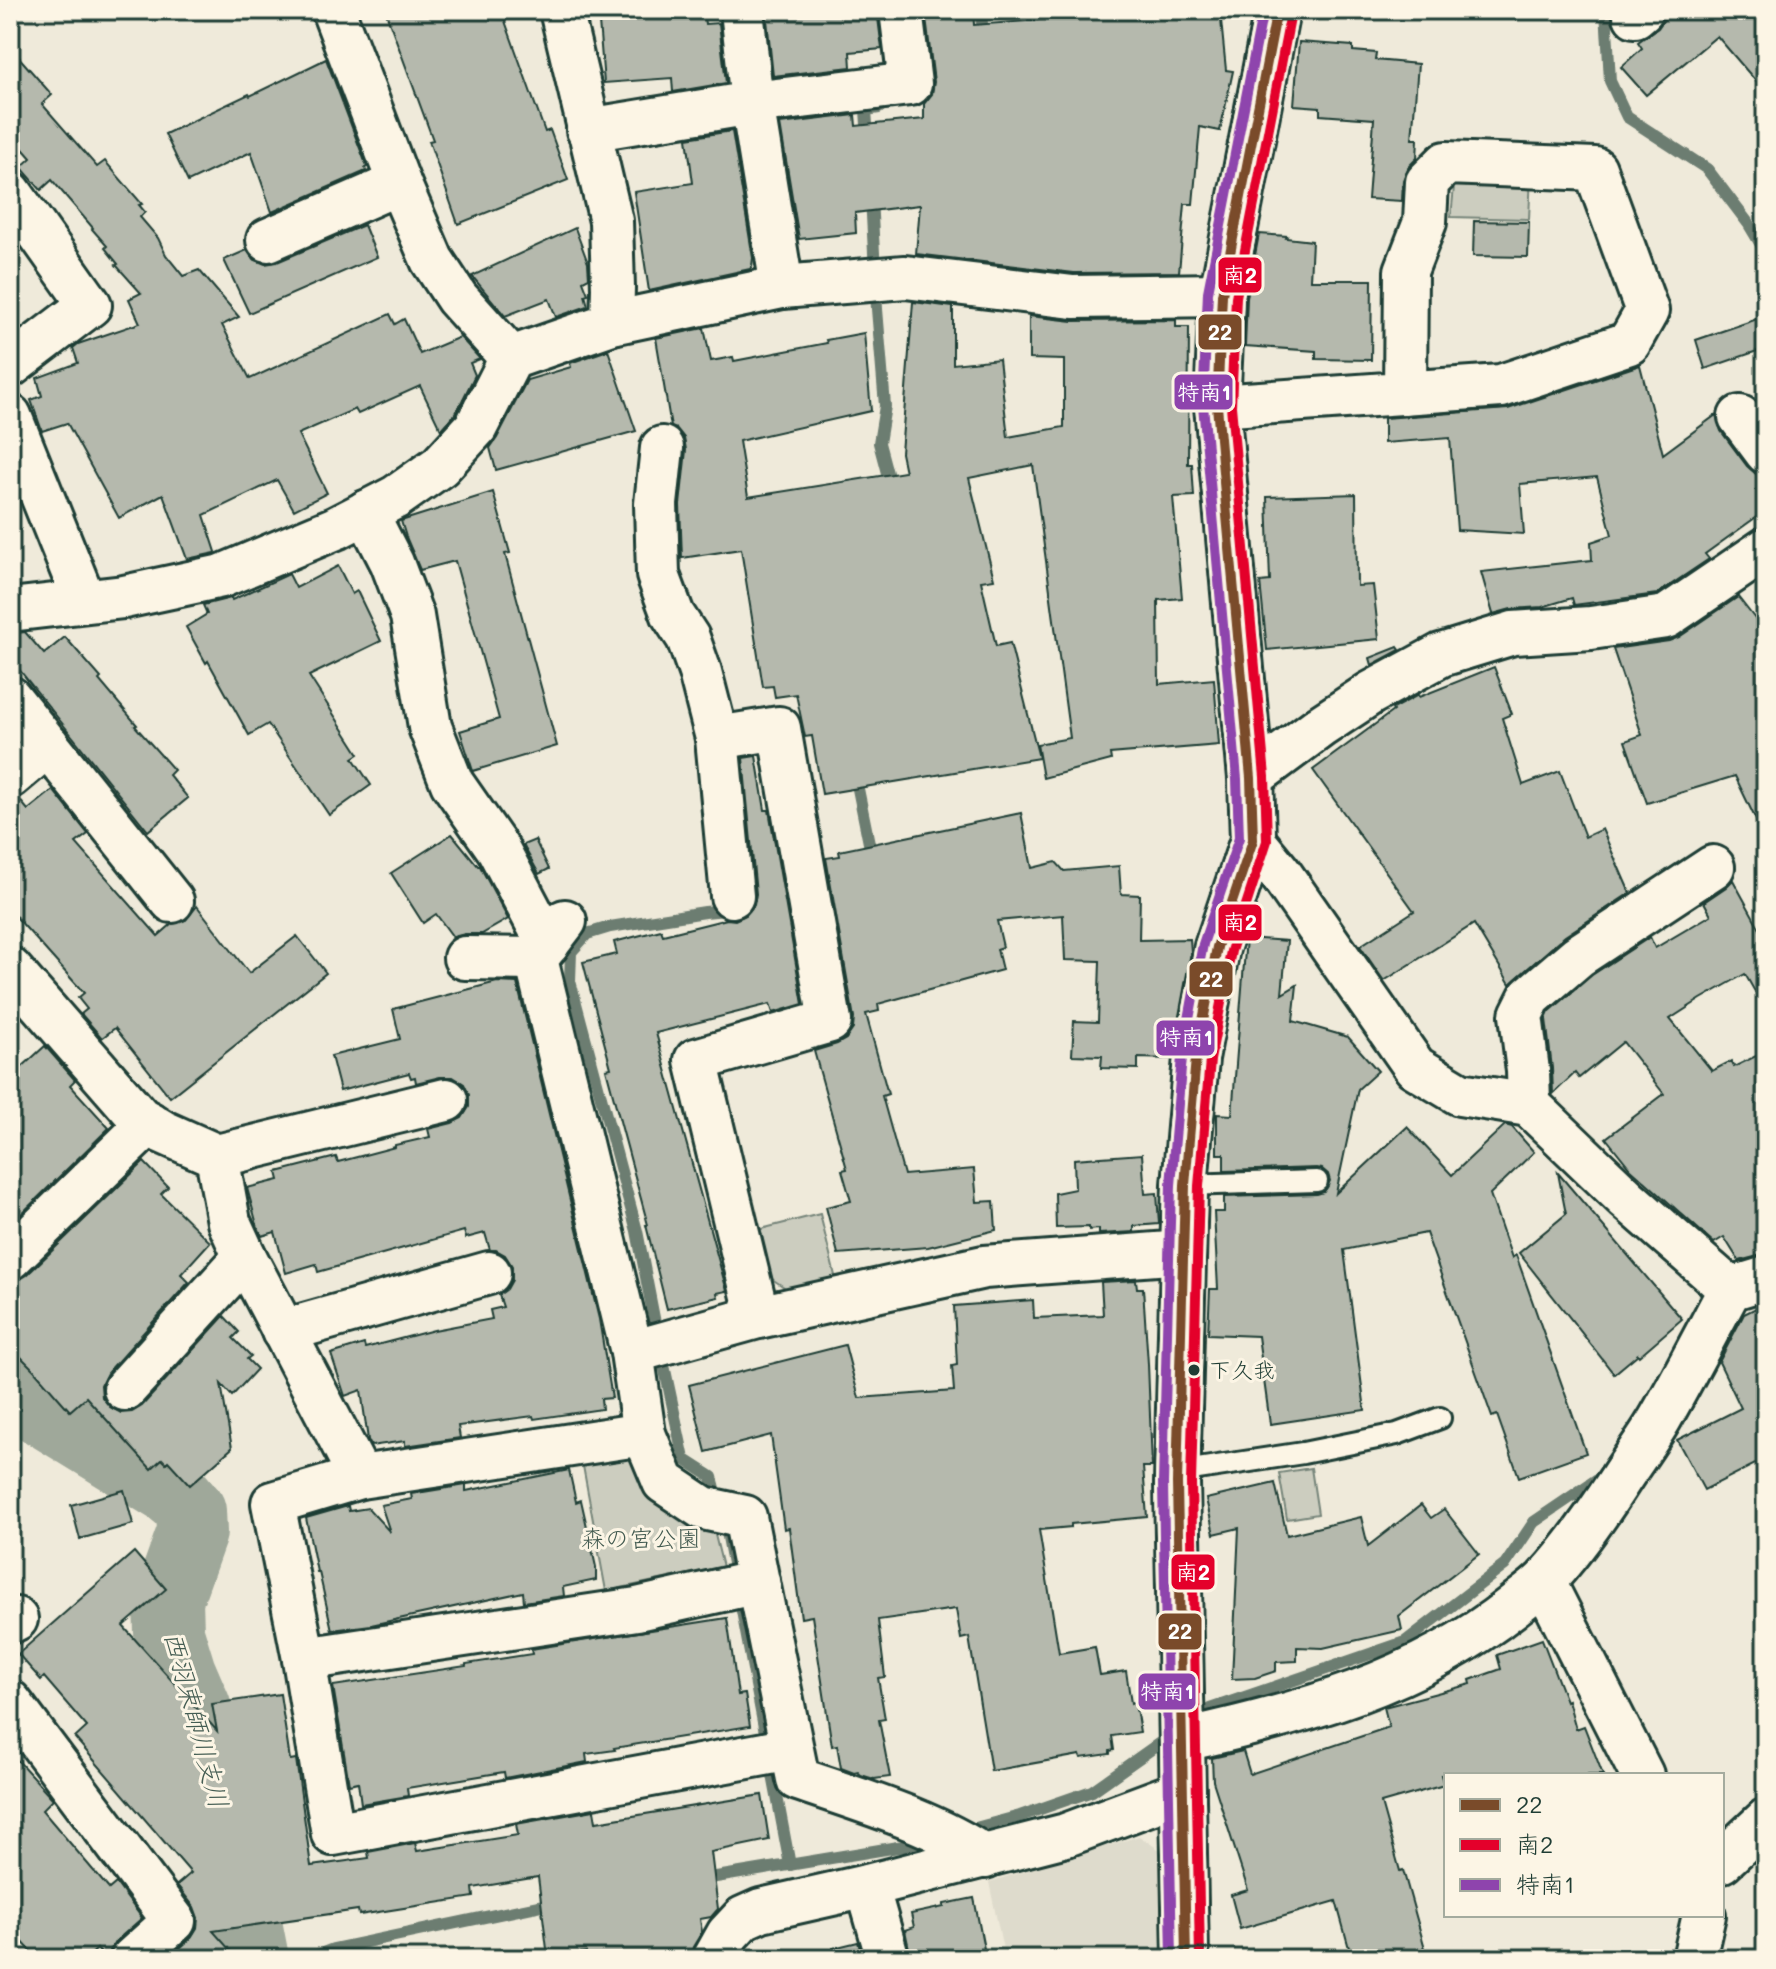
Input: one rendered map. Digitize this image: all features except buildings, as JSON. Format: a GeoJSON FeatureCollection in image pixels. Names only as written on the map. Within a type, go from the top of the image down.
{"type":"FeatureCollection","features":[{"type":"Feature","properties":{"kind":"main road"},"geometry":{"type":"LineString","coordinates":[[1186,1959],[1178,1472],[1185,1185],[1196,1058],[1217,947],[1253,840],[1251,778],[1217,406],[1222,295],[1277,10]]}},
{"type":"Feature","properties":{"kind":"street"},"geometry":{"type":"LineString","coordinates":[[333,10],[432,260],[457,298],[511,358]]}},
{"type":"Feature","properties":{"kind":"street"},"geometry":{"type":"LineString","coordinates":[[561,10],[611,221],[612,323]]}},
{"type":"Feature","properties":{"kind":"street"},"geometry":{"type":"LineString","coordinates":[[742,10],[752,103],[782,287]]}},
{"type":"Feature","properties":{"kind":"street"},"geometry":{"type":"LineString","coordinates":[[588,130],[752,103],[910,84],[901,10]]}},
{"type":"Feature","properties":{"kind":"street"},"geometry":{"type":"LineString","coordinates":[[1217,406],[1405,393],[1501,386],[1629,343],[1647,311],[1595,169],[1446,163],[1427,182],[1425,222],[1406,271],[1405,393]]}},
{"type":"Feature","properties":{"kind":"street"},"geometry":{"type":"LineString","coordinates":[[268,240],[399,183]]}},
{"type":"Feature","properties":{"kind":"street"},"geometry":{"type":"LineString","coordinates":[[10,192],[90,305],[10,366]]}},
{"type":"Feature","properties":{"kind":"street"},"geometry":{"type":"LineString","coordinates":[[10,610],[124,597],[222,576],[336,528],[396,497],[440,466],[476,427],[511,358],[612,323],[782,287],[905,277],[1073,297],[1222,295]]}},
{"type":"Feature","properties":{"kind":"street"},"geometry":{"type":"LineString","coordinates":[[10,416],[84,600]]}},
{"type":"Feature","properties":{"kind":"street"},"geometry":{"type":"LineString","coordinates":[[1740,417],[1766,452]]}},
{"type":"Feature","properties":{"kind":"street"},"geometry":{"type":"LineString","coordinates":[[662,448],[656,504],[658,575],[673,615],[688,638],[717,738],[732,896]]}},
{"type":"Feature","properties":{"kind":"street"},"geometry":{"type":"LineString","coordinates":[[366,512],[392,563],[412,616],[430,727],[452,783],[498,849],[550,941],[651,1347],[644,1434],[664,1482],[718,1511],[745,1517],[741,1585],[774,1752],[798,1779],[887,1809],[960,1842]]}},
{"type":"Feature","properties":{"kind":"street"},"geometry":{"type":"LineString","coordinates":[[1251,778],[1371,693],[1441,655],[1513,633],[1591,628],[1666,617],[1759,566]]}},
{"type":"Feature","properties":{"kind":"street"},"geometry":{"type":"LineString","coordinates":[[10,698],[172,901]]}},
{"type":"Feature","properties":{"kind":"street"},"geometry":{"type":"LineString","coordinates":[[717,738],[779,728],[830,1021],[696,1060],[758,1317]]}},
{"type":"Feature","properties":{"kind":"street"},"geometry":{"type":"LineString","coordinates":[[10,777],[48,745]]}},
{"type":"Feature","properties":{"kind":"street"},"geometry":{"type":"LineString","coordinates":[[1182,1727],[1236,1728],[1345,1697],[1464,1641],[1544,1582],[1589,1528],[1748,1283],[1627,1199],[1529,1105],[1460,1094],[1415,1067],[1280,873],[1253,840]]}},
{"type":"Feature","properties":{"kind":"street"},"geometry":{"type":"LineString","coordinates":[[1529,1105],[1521,1015],[1530,997],[1578,956],[1713,867]]}},
{"type":"Feature","properties":{"kind":"street"},"geometry":{"type":"LineString","coordinates":[[465,958],[550,941]]}},
{"type":"Feature","properties":{"kind":"street"},"geometry":{"type":"LineString","coordinates":[[16,990],[140,1118],[217,1156],[446,1100]]}},
{"type":"Feature","properties":{"kind":"street"},"geometry":{"type":"LineString","coordinates":[[10,1258],[149,1123]]}},
{"type":"Feature","properties":{"kind":"street"},"geometry":{"type":"LineString","coordinates":[[217,1156],[229,1222],[360,1477]]}},
{"type":"Feature","properties":{"kind":"street"},"geometry":{"type":"LineString","coordinates":[[651,1347],[758,1317],[984,1267],[1183,1252]]}},
{"type":"Feature","properties":{"kind":"street"},"geometry":{"type":"LineString","coordinates":[[125,1389],[245,1257]]}},
{"type":"Feature","properties":{"kind":"street"},"geometry":{"type":"LineString","coordinates":[[283,1331],[489,1273]]}},
{"type":"Feature","properties":{"kind":"street"},"geometry":{"type":"LineString","coordinates":[[644,1434],[360,1477],[273,1503],[304,1659],[333,1834],[774,1752]]}},
{"type":"Feature","properties":{"kind":"street"},"geometry":{"type":"LineString","coordinates":[[1544,1582],[1641,1773]]}},
{"type":"Feature","properties":{"kind":"street"},"geometry":{"type":"LineString","coordinates":[[304,1659],[637,1609],[741,1585]]}},
{"type":"Feature","properties":{"kind":"street"},"geometry":{"type":"LineString","coordinates":[[10,1702],[174,1921],[132,1959]]}},
{"type":"Feature","properties":{"kind":"street"},"geometry":{"type":"LineString","coordinates":[[714,1959],[728,1934],[743,1918],[761,1910],[867,1886],[960,1842],[1066,1835],[1184,1791]]}},
{"type":"Feature","properties":{"kind":"street"},"geometry":{"type":"LineString","coordinates":[[1724,1859],[1763,1829]]}},
{"type":"Feature","properties":{"kind":"street"},"geometry":{"type":"LineString","coordinates":[[867,1886],[888,1959]]}},
{"type":"Feature","properties":{"kind":"street"},"geometry":{"type":"LineString","coordinates":[[1694,1959],[1704,1917]]}},
{"type":"Feature","properties":{"kind":"lane"},"geometry":{"type":"LineString","coordinates":[[1185,1185],[1317,1181]]}},
{"type":"Feature","properties":{"kind":"lane"},"geometry":{"type":"LineString","coordinates":[[1178,1472],[1303,1453],[1397,1434],[1440,1418]]}},
{"type":"Feature","properties":{"kind":"shaded area"},"geometry":{"type":"Polygon","coordinates":[[[1139,1836],[1164,1853],[1165,1959],[1005,1959],[989,1882],[1139,1836]]]}},
{"type":"Feature","properties":{"kind":"green space"},"geometry":{"type":"Polygon","coordinates":[[[1471,171],[1531,174],[1529,219],[1451,217],[1454,187],[1471,171]]]}},
{"type":"Feature","properties":{"kind":"green space"},"geometry":{"type":"Polygon","coordinates":[[[820,1214],[836,1280],[790,1291],[769,1277],[757,1230],[820,1214]]]}},
{"type":"Feature","properties":{"kind":"green space","name":"森の宮公園"},"geometry":{"type":"Polygon","coordinates":[[[630,1446],[632,1461],[639,1475],[711,1519],[723,1567],[606,1591],[581,1455],[630,1446]]]}},
{"type":"Feature","properties":{"kind":"green space"},"geometry":{"type":"Polygon","coordinates":[[[1311,1468],[1318,1514],[1287,1519],[1279,1473],[1311,1468]]]}},
{"type":"Feature","properties":{"kind":"waterway"},"geometry":{"type":"LineString","coordinates":[[981,10],[983,38]]}},
{"type":"Feature","properties":{"kind":"waterway"},"geometry":{"type":"LineString","coordinates":[[1606,10],[1610,81],[1627,117],[1707,169],[1748,223],[1766,253]]}},
{"type":"Feature","properties":{"kind":"waterway"},"geometry":{"type":"LineString","coordinates":[[868,139],[866,110],[879,108]]}},
{"type":"Feature","properties":{"kind":"waterway"},"geometry":{"type":"LineString","coordinates":[[871,197],[885,406],[879,443],[891,488]]}},
{"type":"Feature","properties":{"kind":"waterway"},"geometry":{"type":"LineString","coordinates":[[855,774],[872,858]]}},
{"type":"Feature","properties":{"kind":"waterway"},"geometry":{"type":"LineString","coordinates":[[790,1865],[728,1537],[712,1477],[684,1459],[637,1231],[570,981],[571,952],[587,934],[610,927],[847,895]]}},
{"type":"Feature","properties":{"kind":"waterway","name":"西羽束師川支川"},"geometry":{"type":"LineString","coordinates":[[10,1386],[25,1400],[170,1490],[191,1511],[192,1532],[168,1599],[169,1633],[206,1739],[254,1959]]}},
{"type":"Feature","properties":{"kind":"waterway"},"geometry":{"type":"LineString","coordinates":[[1193,1720],[1210,1709],[1405,1642],[1505,1565],[1534,1522],[1603,1473]]}},
{"type":"Feature","properties":{"kind":"waterway"},"geometry":{"type":"LineString","coordinates":[[961,1832],[1092,1791],[1174,1733]]}},
{"type":"Feature","properties":{"kind":"waterway"},"geometry":{"type":"LineString","coordinates":[[698,1880],[932,1839]]}},
{"type":"Feature","properties":{"kind":"waterway"},"geometry":{"type":"LineString","coordinates":[[307,1959],[333,1949],[557,1902]]}},
{"type":"Feature","properties":{"kind":"transit line","name":"特南1"},"geometry":{"type":"LineString","coordinates":[[1172,1959],[1163,1483],[1171,1185],[1182,1057],[1203,944],[1239,838],[1237,779],[1203,405],[1208,292],[1263,10]]}},
{"type":"Feature","properties":{"kind":"transit line","name":"22"},"geometry":{"type":"LineString","coordinates":[[1186,1959],[1177,1483],[1185,1185],[1196,1058],[1217,947],[1253,840],[1251,778],[1217,406],[1222,295],[1277,10]]}},
{"type":"Feature","properties":{"kind":"transit line","name":"南2"},"geometry":{"type":"LineString","coordinates":[[1200,1959],[1191,1483],[1199,1186],[1210,1060],[1231,951],[1267,841],[1265,777],[1231,406],[1236,297],[1291,13]]}},
{"type":"Feature","properties":{"kind":"place","name":"下久我"},"geometry":{"type":"Point","coordinates":[1194,1370]}}]}
